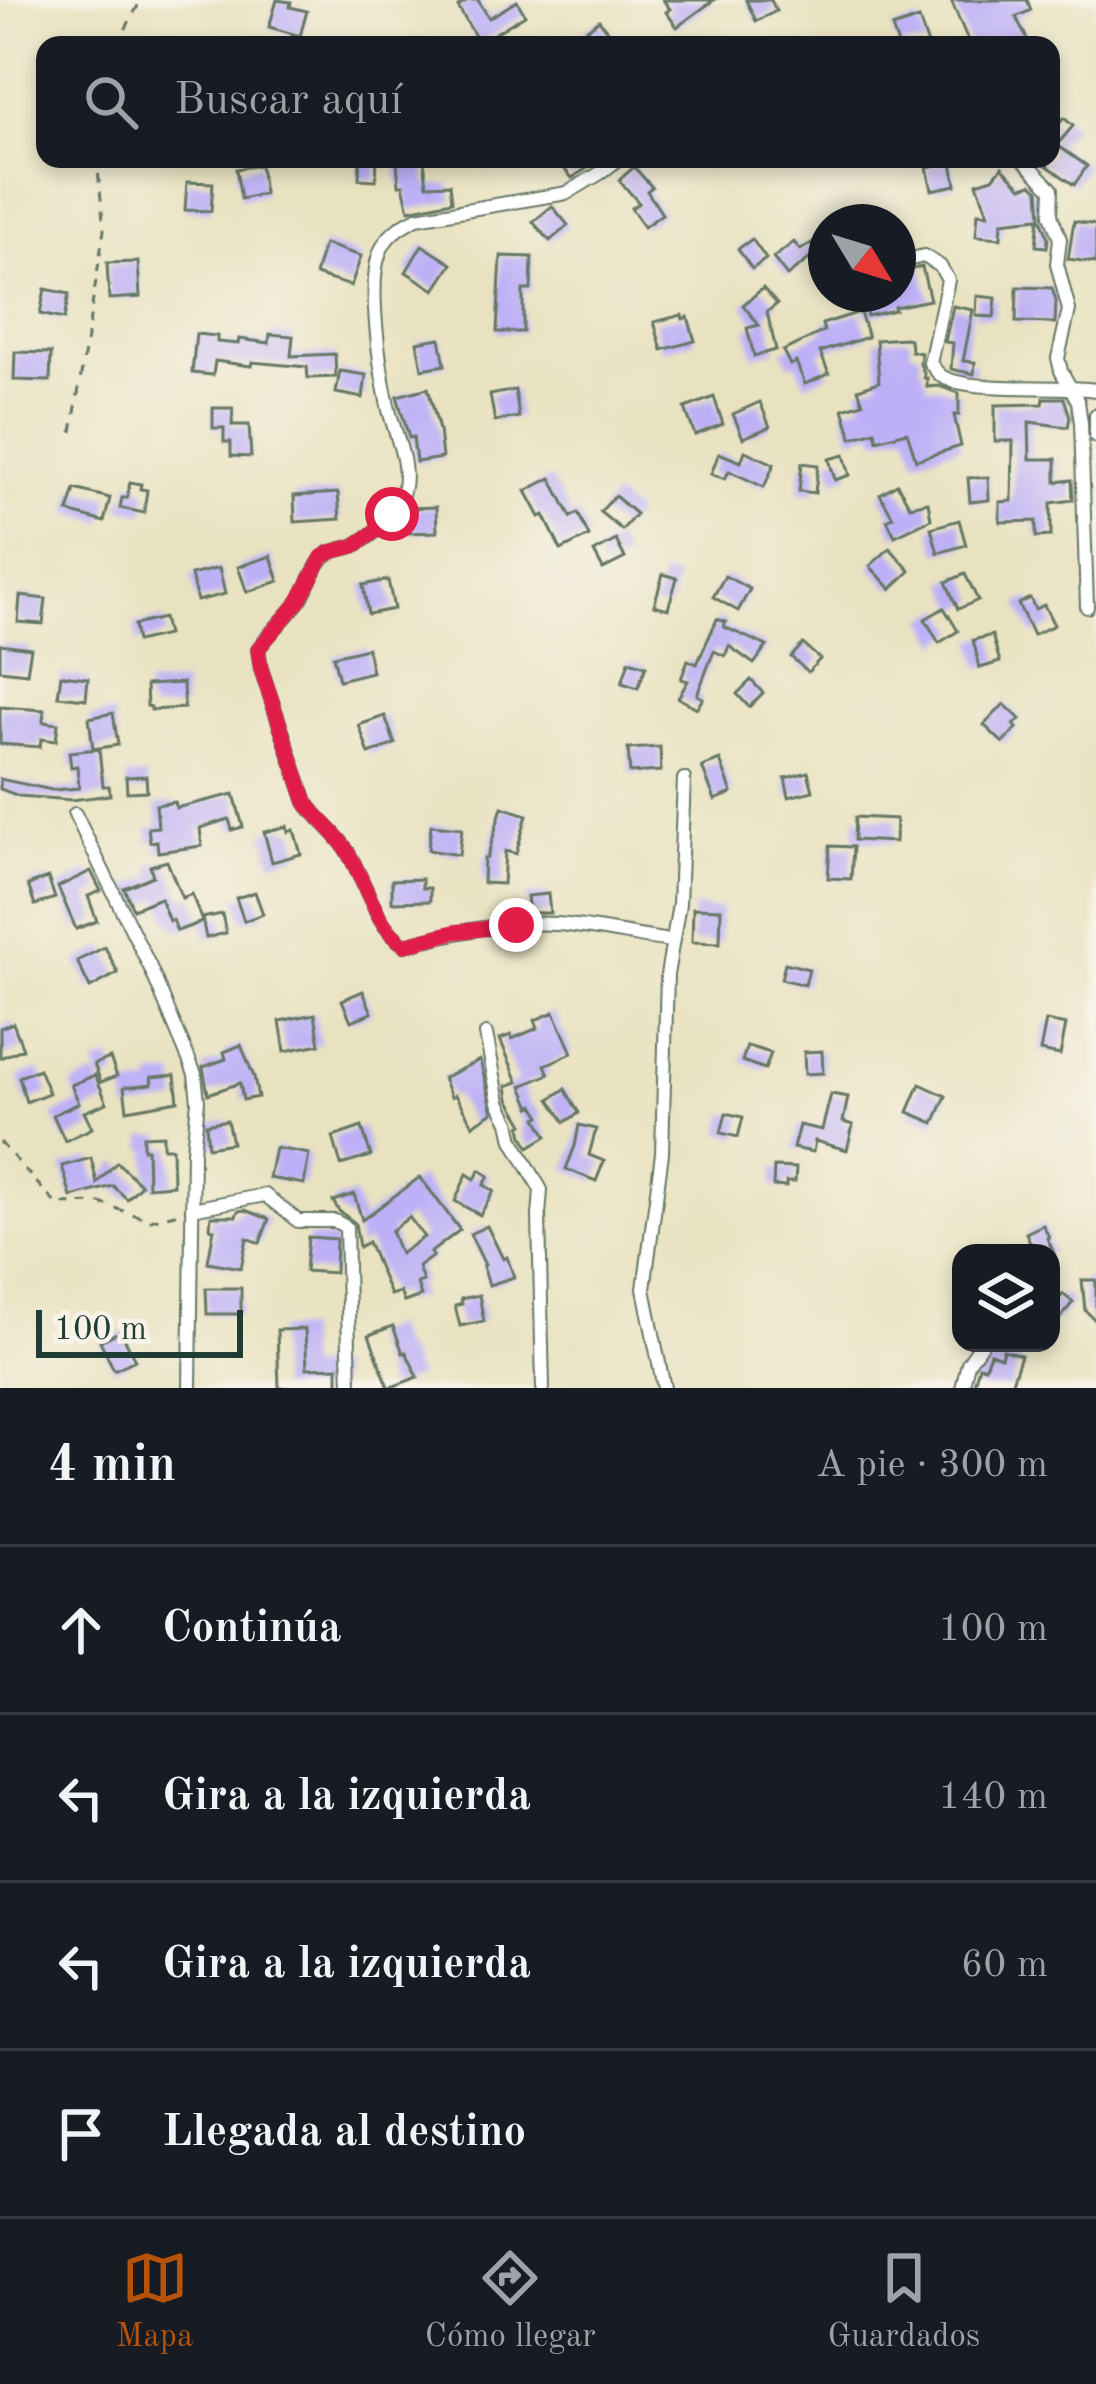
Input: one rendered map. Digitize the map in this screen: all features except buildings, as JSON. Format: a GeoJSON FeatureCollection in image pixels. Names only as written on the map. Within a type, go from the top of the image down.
{"type":"FeatureCollection","features":[{"type":"Feature","properties":{"kind":"street"},"geometry":{"type":"LineString","coordinates":[[607,168],[567,193],[417,218],[395,229],[380,251],[375,274],[382,365],[404,489],[392,514],[373,533],[354,546],[322,557],[299,601],[258,649],[306,802],[341,841],[380,917],[398,941],[405,945],[454,932],[555,924],[671,941]]}},
{"type":"Feature","properties":{"kind":"street"},"geometry":{"type":"LineString","coordinates":[[1031,168],[1052,190],[1051,215],[1060,239],[1057,264],[1070,310],[1058,358],[1078,401],[1089,453],[1087,607]]}},
{"type":"Feature","properties":{"kind":"street"},"geometry":{"type":"LineString","coordinates":[[916,258],[924,256],[940,266],[947,280],[930,363],[941,376],[967,385],[1096,390]]}},
{"type":"Feature","properties":{"kind":"street"},"geometry":{"type":"LineString","coordinates":[[1096,415],[1096,436]]}},
{"type":"Feature","properties":{"kind":"street"},"geometry":{"type":"LineString","coordinates":[[664,1388],[644,1288],[662,1153],[684,778]]}},
{"type":"Feature","properties":{"kind":"street"},"geometry":{"type":"LineString","coordinates":[[75,814],[150,967],[195,1074],[190,1388]]}},
{"type":"Feature","properties":{"kind":"street"},"geometry":{"type":"LineString","coordinates":[[486,1034],[499,1102],[513,1140],[542,1190],[543,1388]]}},
{"type":"Feature","properties":{"kind":"street"},"geometry":{"type":"LineString","coordinates":[[193,1209],[266,1195],[298,1221],[335,1221],[346,1227],[350,1388]]}},
{"type":"Feature","properties":{"kind":"street"},"geometry":{"type":"LineString","coordinates":[[962,1388],[976,1352]]}},
{"type":"Feature","properties":{"kind":"path"},"geometry":{"type":"LineString","coordinates":[[122,36],[141,0]]}},
{"type":"Feature","properties":{"kind":"path"},"geometry":{"type":"LineString","coordinates":[[72,432],[104,230],[98,168]]}},
{"type":"Feature","properties":{"kind":"path"},"geometry":{"type":"LineString","coordinates":[[0,1142],[56,1204],[100,1203],[150,1220],[193,1209]]}},
{"type":"Feature","properties":{"kind":"route"},"geometry":{"type":"LineString","coordinates":[[392,514],[354,546],[322,557],[299,601],[258,649],[261,669],[306,802],[341,841],[389,933],[405,945],[454,932],[516,925]]}}]}
